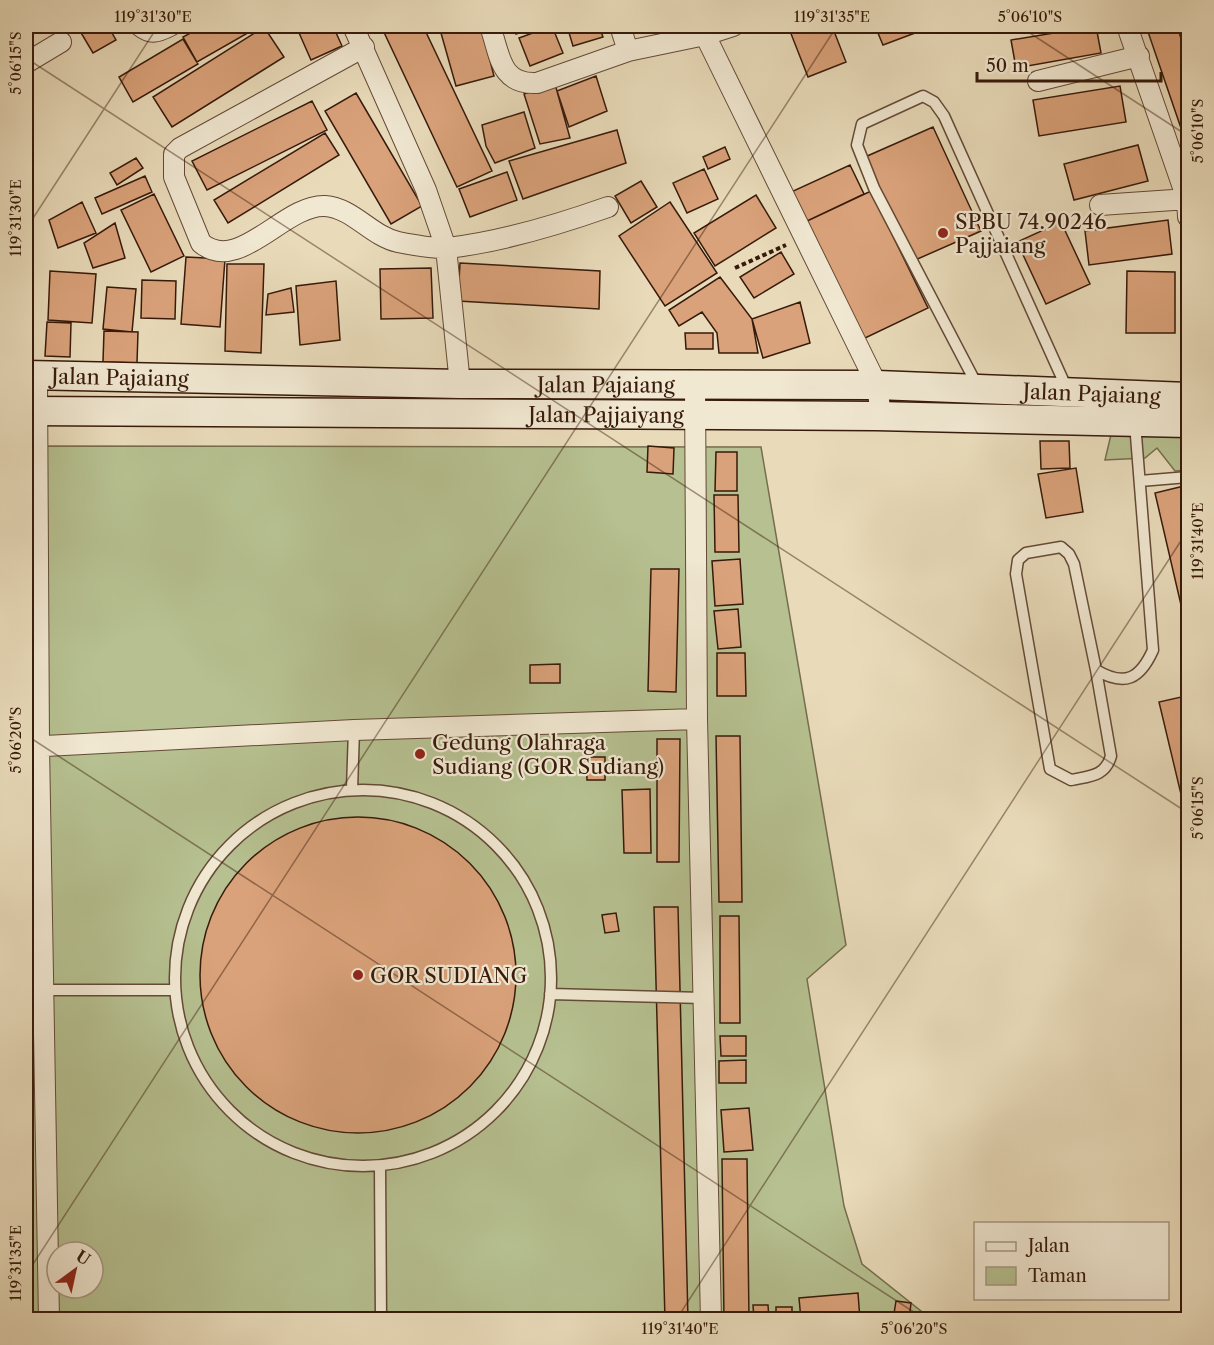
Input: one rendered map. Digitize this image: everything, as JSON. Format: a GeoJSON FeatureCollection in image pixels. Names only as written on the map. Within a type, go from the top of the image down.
{"type":"FeatureCollection","features":[{"type":"Feature","properties":{"kind":"main road","name":"Jalan Pajaiang"},"geometry":{"type":"LineString","coordinates":[[31,375],[460,384],[877,385],[1188,397]]}},
{"type":"Feature","properties":{"kind":"main road","name":"Jalan Pajjaiyang"},"geometry":{"type":"LineString","coordinates":[[32,411],[881,416],[1188,423]]}},
{"type":"Feature","properties":{"kind":"street"},"geometry":{"type":"LineString","coordinates":[[140,26],[149,32],[158,32],[170,26]]}},
{"type":"Feature","properties":{"kind":"street"},"geometry":{"type":"LineString","coordinates":[[353,26],[426,190],[446,248],[460,384]]}},
{"type":"Feature","properties":{"kind":"street"},"geometry":{"type":"LineString","coordinates":[[490,26],[506,72],[513,80],[524,83],[537,83],[628,51],[705,35],[733,26]]}},
{"type":"Feature","properties":{"kind":"street"},"geometry":{"type":"LineString","coordinates":[[620,26],[628,51]]}},
{"type":"Feature","properties":{"kind":"street"},"geometry":{"type":"LineString","coordinates":[[1100,205],[1188,205],[1127,26]]}},
{"type":"Feature","properties":{"kind":"street"},"geometry":{"type":"LineString","coordinates":[[705,35],[877,385],[881,416]]}},
{"type":"Feature","properties":{"kind":"street"},"geometry":{"type":"LineString","coordinates":[[26,63],[60,42]]}},
{"type":"Feature","properties":{"kind":"street"},"geometry":{"type":"LineString","coordinates":[[364,47],[180,148],[174,154],[174,177],[201,243],[210,250],[221,252],[237,249],[300,213],[324,206],[342,210],[372,232],[397,242],[446,248],[534,230],[608,207]]}},
{"type":"Feature","properties":{"kind":"street"},"geometry":{"type":"LineString","coordinates":[[1038,81],[1139,56]]}},
{"type":"Feature","properties":{"kind":"street"},"geometry":{"type":"LineString","coordinates":[[31,375],[32,747],[43,990],[49,1320]]}},
{"type":"Feature","properties":{"kind":"street"},"geometry":{"type":"LineString","coordinates":[[695,385],[697,719],[711,1320]]}},
{"type":"Feature","properties":{"kind":"street"},"geometry":{"type":"LineString","coordinates":[[32,747],[354,730],[697,719]]}},
{"type":"Feature","properties":{"kind":"lane"},"geometry":{"type":"LineString","coordinates":[[979,388],[874,188],[857,145],[862,124],[923,96],[934,102],[944,116],[1068,392]]}},
{"type":"Feature","properties":{"kind":"lane"},"geometry":{"type":"LineString","coordinates":[[1096,670],[1111,756],[1108,768],[1099,774],[1071,780],[1050,769],[1016,574],[1018,560],[1026,553],[1061,547],[1069,554],[1074,564],[1096,670],[1110,678],[1127,680],[1144,670],[1153,650],[1135,423]]}},
{"type":"Feature","properties":{"kind":"lane"},"geometry":{"type":"LineString","coordinates":[[1140,481],[1188,477]]}},
{"type":"Feature","properties":{"kind":"lane"},"geometry":{"type":"LineString","coordinates":[[352,789],[354,730]]}},
{"type":"Feature","properties":{"kind":"lane"},"geometry":{"type":"LineString","coordinates":[[352,789],[411,795],[465,819],[509,858],[539,908],[552,966],[547,1024],[525,1078],[487,1123],[436,1154],[380,1167],[329,1165],[281,1149],[239,1121],[206,1084],[201,1075],[183,1039],[173,990],[178,930],[202,876],[242,831],[294,801],[352,789]]}},
{"type":"Feature","properties":{"kind":"lane"},"geometry":{"type":"LineString","coordinates":[[43,990],[173,990]]}},
{"type":"Feature","properties":{"kind":"lane"},"geometry":{"type":"LineString","coordinates":[[550,994],[703,998]]}},
{"type":"Feature","properties":{"kind":"lane"},"geometry":{"type":"LineString","coordinates":[[380,1167],[381,1320]]}},
{"type":"Feature","properties":{"kind":"path"},"geometry":{"type":"LineString","coordinates":[[735,268],[803,237]]}},
{"type":"Feature","properties":{"kind":"green space"},"geometry":{"type":"Polygon","coordinates":[[[1114,422],[1188,423],[1188,470],[1175,471],[1157,448],[1145,458],[1105,460],[1114,422]]]}},
{"type":"Feature","properties":{"kind":"green space","name":"Gedung Olahraga Sudiang (GOR Sudiang)"},"geometry":{"type":"Polygon","coordinates":[[[26,446],[761,447],[846,945],[807,979],[844,1206],[862,1264],[931,1319],[26,1320],[26,446]]]}},
{"type":"Feature","properties":{"kind":"building"},"geometry":{"type":"Polygon","coordinates":[[[77,26],[108,26],[116,40],[93,53],[77,26]]]}},
{"type":"Feature","properties":{"kind":"building"},"geometry":{"type":"Polygon","coordinates":[[[203,26],[250,26],[253,30],[197,62],[183,37],[203,26]]]}},
{"type":"Feature","properties":{"kind":"building"},"geometry":{"type":"Polygon","coordinates":[[[296,26],[333,26],[342,46],[311,60],[296,26]]]}},
{"type":"Feature","properties":{"kind":"building"},"geometry":{"type":"Polygon","coordinates":[[[381,26],[423,26],[492,171],[457,187],[381,26]]]}},
{"type":"Feature","properties":{"kind":"building"},"geometry":{"type":"Polygon","coordinates":[[[439,26],[481,26],[494,76],[456,86],[439,26]]]}},
{"type":"Feature","properties":{"kind":"building"},"geometry":{"type":"Polygon","coordinates":[[[513,26],[540,26],[516,34],[513,26]]]}},
{"type":"Feature","properties":{"kind":"building"},"geometry":{"type":"Polygon","coordinates":[[[552,26],[563,53],[530,66],[519,38],[552,26]]]}},
{"type":"Feature","properties":{"kind":"building"},"geometry":{"type":"Polygon","coordinates":[[[567,26],[599,26],[603,37],[573,46],[567,26]]]}},
{"type":"Feature","properties":{"kind":"building"},"geometry":{"type":"Polygon","coordinates":[[[788,26],[832,26],[846,62],[808,77],[788,26]]]}},
{"type":"Feature","properties":{"kind":"building"},"geometry":{"type":"Polygon","coordinates":[[[875,26],[912,26],[915,33],[883,45],[875,26]]]}},
{"type":"Feature","properties":{"kind":"building"},"geometry":{"type":"Polygon","coordinates":[[[1096,26],[1101,53],[1016,68],[1011,40],[1096,26]]]}},
{"type":"Feature","properties":{"kind":"building"},"geometry":{"type":"Polygon","coordinates":[[[1146,26],[1177,26],[1188,60],[1188,129],[1182,131],[1146,26]]]}},
{"type":"Feature","properties":{"kind":"building"},"geometry":{"type":"Polygon","coordinates":[[[264,27],[284,57],[172,127],[153,97],[264,27]]]}},
{"type":"Feature","properties":{"kind":"building"},"geometry":{"type":"Polygon","coordinates":[[[183,39],[198,64],[133,102],[119,77],[183,39]]]}},
{"type":"Feature","properties":{"kind":"building"},"geometry":{"type":"Polygon","coordinates":[[[596,76],[607,111],[569,127],[557,91],[596,76]]]}},
{"type":"Feature","properties":{"kind":"building"},"geometry":{"type":"Polygon","coordinates":[[[555,84],[570,138],[540,144],[524,94],[555,84]]]}},
{"type":"Feature","properties":{"kind":"building"},"geometry":{"type":"Polygon","coordinates":[[[1120,86],[1126,122],[1039,136],[1033,100],[1120,86]]]}},
{"type":"Feature","properties":{"kind":"building"},"geometry":{"type":"Polygon","coordinates":[[[356,93],[422,206],[391,224],[325,111],[356,93]]]}},
{"type":"Feature","properties":{"kind":"building"},"geometry":{"type":"Polygon","coordinates":[[[312,101],[327,130],[207,190],[192,161],[312,101]]]}},
{"type":"Feature","properties":{"kind":"building"},"geometry":{"type":"Polygon","coordinates":[[[524,112],[535,148],[495,163],[486,146],[482,125],[524,112]]]}},
{"type":"Feature","properties":{"kind":"building"},"geometry":{"type":"Polygon","coordinates":[[[933,127],[981,231],[913,261],[865,157],[933,127]]]}},
{"type":"Feature","properties":{"kind":"building"},"geometry":{"type":"Polygon","coordinates":[[[617,130],[626,163],[523,199],[509,161],[617,130]]]}},
{"type":"Feature","properties":{"kind":"building"},"geometry":{"type":"Polygon","coordinates":[[[325,133],[339,155],[228,223],[214,200],[325,133]]]}},
{"type":"Feature","properties":{"kind":"building"},"geometry":{"type":"Polygon","coordinates":[[[1138,145],[1148,181],[1074,200],[1064,164],[1138,145]]]}},
{"type":"Feature","properties":{"kind":"building"},"geometry":{"type":"Polygon","coordinates":[[[725,147],[730,159],[708,169],[703,157],[725,147]]]}},
{"type":"Feature","properties":{"kind":"building"},"geometry":{"type":"Polygon","coordinates":[[[136,158],[143,168],[117,185],[110,173],[136,158]]]}},
{"type":"Feature","properties":{"kind":"building"},"geometry":{"type":"Polygon","coordinates":[[[850,165],[864,194],[805,222],[791,192],[850,165]]]}},
{"type":"Feature","properties":{"kind":"building"},"geometry":{"type":"Polygon","coordinates":[[[704,169],[718,199],[687,213],[673,183],[704,169]]]}},
{"type":"Feature","properties":{"kind":"building"},"geometry":{"type":"Polygon","coordinates":[[[507,172],[517,200],[470,217],[459,189],[507,172]]]}},
{"type":"Feature","properties":{"kind":"building"},"geometry":{"type":"Polygon","coordinates":[[[145,176],[152,192],[102,214],[95,198],[145,176]]]}},
{"type":"Feature","properties":{"kind":"building"},"geometry":{"type":"Polygon","coordinates":[[[641,181],[657,207],[631,223],[615,196],[641,181]]]}},
{"type":"Feature","properties":{"kind":"building"},"geometry":{"type":"Polygon","coordinates":[[[871,191],[928,308],[863,339],[805,222],[871,191]]]}},
{"type":"Feature","properties":{"kind":"building"},"geometry":{"type":"Polygon","coordinates":[[[154,194],[184,256],[151,272],[121,210],[154,194]]]}},
{"type":"Feature","properties":{"kind":"building"},"geometry":{"type":"Polygon","coordinates":[[[756,195],[776,228],[715,266],[694,233],[756,195]]]}},
{"type":"Feature","properties":{"kind":"building"},"geometry":{"type":"Polygon","coordinates":[[[82,202],[96,233],[58,248],[49,220],[82,202]]]}},
{"type":"Feature","properties":{"kind":"building"},"geometry":{"type":"Polygon","coordinates":[[[670,202],[717,273],[665,306],[619,236],[670,202]]]}},
{"type":"Feature","properties":{"kind":"building"},"geometry":{"type":"Polygon","coordinates":[[[1168,220],[1172,254],[1089,265],[1085,231],[1168,220]]]}},
{"type":"Feature","properties":{"kind":"building"},"geometry":{"type":"Polygon","coordinates":[[[1061,222],[1090,284],[1046,304],[1017,242],[1061,222]]]}},
{"type":"Feature","properties":{"kind":"building"},"geometry":{"type":"Polygon","coordinates":[[[115,223],[125,258],[93,268],[84,243],[115,223]]]}},
{"type":"Feature","properties":{"kind":"building"},"geometry":{"type":"Polygon","coordinates":[[[781,252],[794,274],[754,298],[740,277],[781,252]]]}},
{"type":"Feature","properties":{"kind":"building"},"geometry":{"type":"Polygon","coordinates":[[[186,257],[225,259],[220,327],[181,324],[186,257]]]}},
{"type":"Feature","properties":{"kind":"building"},"geometry":{"type":"Polygon","coordinates":[[[460,263],[600,271],[599,309],[458,301],[460,263]]]}},
{"type":"Feature","properties":{"kind":"building"},"geometry":{"type":"Polygon","coordinates":[[[227,264],[264,264],[261,353],[225,351],[227,264]]]}},
{"type":"Feature","properties":{"kind":"building"},"geometry":{"type":"Polygon","coordinates":[[[431,268],[433,318],[381,319],[380,269],[431,268]]]}},
{"type":"Feature","properties":{"kind":"building"},"geometry":{"type":"Polygon","coordinates":[[[50,271],[96,274],[92,323],[48,320],[50,271]]]}},
{"type":"Feature","properties":{"kind":"building"},"geometry":{"type":"Polygon","coordinates":[[[1127,271],[1175,272],[1175,333],[1126,333],[1127,271]]]}},
{"type":"Feature","properties":{"kind":"building"},"geometry":{"type":"Polygon","coordinates":[[[720,277],[752,319],[758,353],[719,353],[717,333],[702,312],[679,326],[669,310],[720,277]]]}},
{"type":"Feature","properties":{"kind":"building"},"geometry":{"type":"Polygon","coordinates":[[[142,280],[176,281],[175,319],[141,318],[142,280]]]}},
{"type":"Feature","properties":{"kind":"building"},"geometry":{"type":"Polygon","coordinates":[[[336,281],[340,340],[300,345],[296,286],[336,281]]]}},
{"type":"Feature","properties":{"kind":"building"},"geometry":{"type":"Polygon","coordinates":[[[107,287],[136,289],[132,332],[103,329],[107,287]]]}},
{"type":"Feature","properties":{"kind":"building"},"geometry":{"type":"Polygon","coordinates":[[[291,288],[294,312],[266,315],[268,294],[291,288]]]}},
{"type":"Feature","properties":{"kind":"building"},"geometry":{"type":"Polygon","coordinates":[[[800,302],[810,343],[763,358],[752,319],[800,302]]]}},
{"type":"Feature","properties":{"kind":"building"},"geometry":{"type":"Polygon","coordinates":[[[47,322],[71,323],[70,357],[45,356],[47,322]]]}},
{"type":"Feature","properties":{"kind":"building"},"geometry":{"type":"Polygon","coordinates":[[[104,331],[138,332],[137,363],[103,362],[104,331]]]}},
{"type":"Feature","properties":{"kind":"building"},"geometry":{"type":"Polygon","coordinates":[[[685,333],[713,333],[713,349],[686,349],[685,333]]]}},
{"type":"Feature","properties":{"kind":"building"},"geometry":{"type":"Polygon","coordinates":[[[1040,441],[1069,441],[1070,468],[1041,469],[1040,441]]]}},
{"type":"Feature","properties":{"kind":"building"},"geometry":{"type":"Polygon","coordinates":[[[648,446],[674,448],[673,474],[647,472],[648,446]]]}},
{"type":"Feature","properties":{"kind":"building"},"geometry":{"type":"Polygon","coordinates":[[[716,452],[737,452],[737,491],[715,491],[716,452]]]}},
{"type":"Feature","properties":{"kind":"building"},"geometry":{"type":"Polygon","coordinates":[[[1076,468],[1083,512],[1046,518],[1038,474],[1076,468]]]}},
{"type":"Feature","properties":{"kind":"building"},"geometry":{"type":"Polygon","coordinates":[[[1188,485],[1188,635],[1155,493],[1188,485]]]}},
{"type":"Feature","properties":{"kind":"building"},"geometry":{"type":"Polygon","coordinates":[[[714,495],[738,495],[739,552],[715,552],[714,495]]]}},
{"type":"Feature","properties":{"kind":"building"},"geometry":{"type":"Polygon","coordinates":[[[740,559],[743,604],[715,606],[712,561],[740,559]]]}},
{"type":"Feature","properties":{"kind":"building"},"geometry":{"type":"Polygon","coordinates":[[[651,569],[679,569],[676,692],[648,691],[651,569]]]}},
{"type":"Feature","properties":{"kind":"building"},"geometry":{"type":"Polygon","coordinates":[[[738,609],[741,647],[718,649],[714,611],[738,609]]]}},
{"type":"Feature","properties":{"kind":"building"},"geometry":{"type":"Polygon","coordinates":[[[717,653],[745,653],[746,696],[717,696],[717,653]]]}},
{"type":"Feature","properties":{"kind":"building"},"geometry":{"type":"Polygon","coordinates":[[[560,664],[560,683],[530,683],[530,665],[560,664]]]}},
{"type":"Feature","properties":{"kind":"building"},"geometry":{"type":"Polygon","coordinates":[[[1188,673],[1188,810],[1185,811],[1159,702],[1186,696],[1182,677],[1188,673]]]}},
{"type":"Feature","properties":{"kind":"building"},"geometry":{"type":"Polygon","coordinates":[[[716,736],[740,736],[742,902],[719,902],[716,736]]]}},
{"type":"Feature","properties":{"kind":"building"},"geometry":{"type":"Polygon","coordinates":[[[657,739],[680,739],[679,862],[657,862],[657,739]]]}},
{"type":"Feature","properties":{"kind":"building"},"geometry":{"type":"Polygon","coordinates":[[[586,757],[605,757],[605,780],[587,780],[586,757]]]}},
{"type":"Feature","properties":{"kind":"building"},"geometry":{"type":"Polygon","coordinates":[[[650,789],[651,853],[624,853],[622,790],[650,789]]]}},
{"type":"Feature","properties":{"kind":"building","name":"GOR SUDIANG"},"geometry":{"type":"Polygon","coordinates":[[[358,817],[389,820],[418,829],[446,844],[470,863],[489,887],[504,915],[513,944],[516,975],[513,1006],[504,1035],[489,1063],[470,1087],[446,1106],[418,1121],[389,1130],[358,1133],[327,1130],[298,1121],[270,1106],[246,1087],[227,1063],[212,1035],[203,1006],[200,975],[203,944],[212,915],[227,887],[246,863],[270,844],[298,829],[327,820],[358,817]]]}},
{"type":"Feature","properties":{"kind":"building"},"geometry":{"type":"Polygon","coordinates":[[[654,907],[678,907],[688,1320],[665,1320],[654,907]]]}},
{"type":"Feature","properties":{"kind":"building"},"geometry":{"type":"Polygon","coordinates":[[[616,913],[619,931],[605,933],[602,915],[616,913]]]}},
{"type":"Feature","properties":{"kind":"building"},"geometry":{"type":"Polygon","coordinates":[[[720,916],[739,916],[740,1023],[720,1023],[720,916]]]}},
{"type":"Feature","properties":{"kind":"building"},"geometry":{"type":"Polygon","coordinates":[[[720,1036],[746,1036],[746,1056],[721,1056],[720,1036]]]}},
{"type":"Feature","properties":{"kind":"building"},"geometry":{"type":"Polygon","coordinates":[[[746,1060],[746,1083],[719,1083],[719,1061],[746,1060]]]}},
{"type":"Feature","properties":{"kind":"building"},"geometry":{"type":"Polygon","coordinates":[[[749,1108],[753,1150],[724,1152],[721,1110],[749,1108]]]}},
{"type":"Feature","properties":{"kind":"building"},"geometry":{"type":"Polygon","coordinates":[[[722,1159],[747,1159],[749,1320],[724,1320],[722,1159]]]}},
{"type":"Feature","properties":{"kind":"building"},"geometry":{"type":"Polygon","coordinates":[[[858,1293],[860,1320],[801,1320],[799,1298],[858,1293]]]}},
{"type":"Feature","properties":{"kind":"building"},"geometry":{"type":"Polygon","coordinates":[[[896,1301],[911,1303],[909,1320],[893,1320],[896,1301]]]}},
{"type":"Feature","properties":{"kind":"building"},"geometry":{"type":"Polygon","coordinates":[[[753,1305],[768,1305],[769,1320],[754,1320],[753,1305]]]}},
{"type":"Feature","properties":{"kind":"building"},"geometry":{"type":"Polygon","coordinates":[[[776,1307],[792,1307],[792,1320],[776,1320],[776,1307]]]}},
{"type":"Feature","properties":{"kind":"place","name":"SPBU 74.90246 Pajjaiang"},"geometry":{"type":"Point","coordinates":[943,233]}},
{"type":"Feature","properties":{"kind":"place","name":"Gedung Olahraga Sudiang (GOR Sudiang)"},"geometry":{"type":"Point","coordinates":[420,754]}},
{"type":"Feature","properties":{"kind":"place","name":"GOR SUDIANG"},"geometry":{"type":"Point","coordinates":[358,975]}}]}
